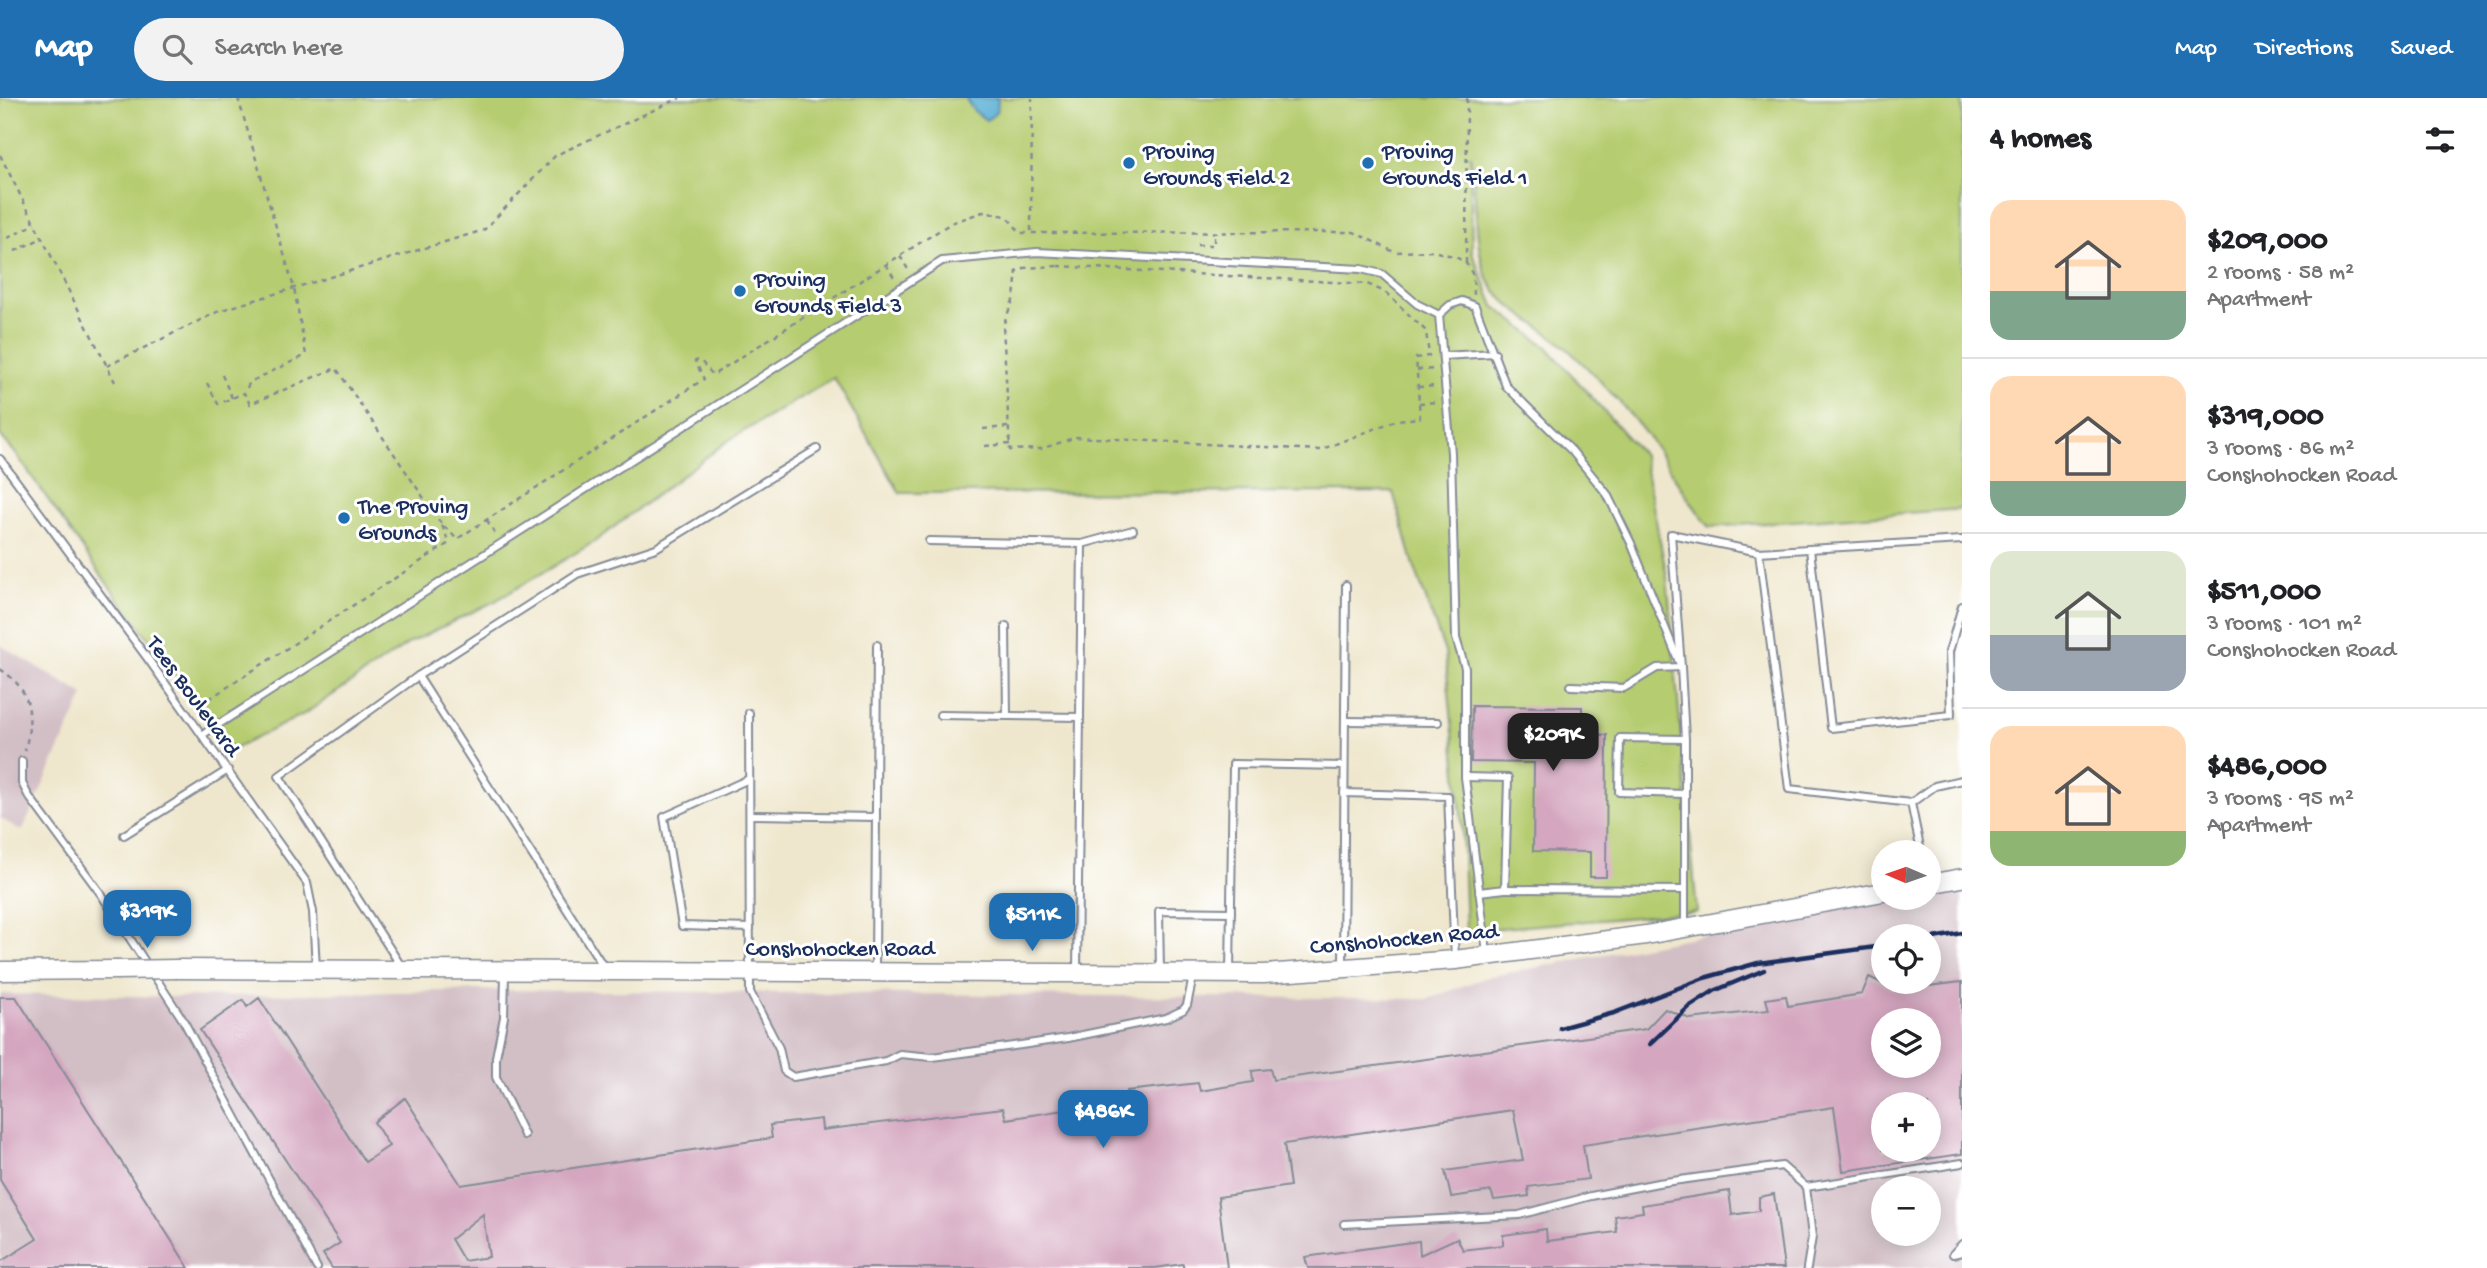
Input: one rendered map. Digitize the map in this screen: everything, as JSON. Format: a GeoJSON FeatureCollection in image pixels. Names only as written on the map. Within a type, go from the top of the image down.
{"type":"FeatureCollection","features":[{"type":"Feature","properties":{"kind":"main road"},"geometry":{"type":"LineString","coordinates":[[1941,882],[1962,878]]}},
{"type":"Feature","properties":{"kind":"main road","name":"Conshohocken Road"},"geometry":{"type":"LineString","coordinates":[[0,971],[177,969],[1264,974],[1455,960],[1646,935],[1871,894]]}},
{"type":"Feature","properties":{"kind":"lane"},"geometry":{"type":"LineString","coordinates":[[202,734],[942,261],[1037,252],[1361,269],[1382,274],[1417,304],[1438,315]]}},
{"type":"Feature","properties":{"kind":"lane"},"geometry":{"type":"LineString","coordinates":[[1438,315],[1462,301],[1475,306],[1506,386],[1572,451],[1606,494],[1631,543],[1682,667]]}},
{"type":"Feature","properties":{"kind":"lane"},"geometry":{"type":"LineString","coordinates":[[1438,315],[1451,453],[1456,638],[1465,668],[1465,777],[1488,955]]}},
{"type":"Feature","properties":{"kind":"lane"},"geometry":{"type":"LineString","coordinates":[[1443,356],[1495,353]]}},
{"type":"Feature","properties":{"kind":"lane"},"geometry":{"type":"LineString","coordinates":[[404,970],[279,776],[418,676],[577,574],[656,548],[817,449]]}},
{"type":"Feature","properties":{"kind":"lane","name":"Tees Boulevard"},"geometry":{"type":"LineString","coordinates":[[0,459],[202,734],[307,883],[313,912],[316,970]]}},
{"type":"Feature","properties":{"kind":"lane"},"geometry":{"type":"LineString","coordinates":[[929,541],[1082,544],[1133,530]]}},
{"type":"Feature","properties":{"kind":"lane"},"geometry":{"type":"LineString","coordinates":[[1685,928],[1685,740],[1671,534],[1759,552],[1962,540]]}},
{"type":"Feature","properties":{"kind":"lane"},"geometry":{"type":"LineString","coordinates":[[1077,973],[1082,544]]}},
{"type":"Feature","properties":{"kind":"lane"},"geometry":{"type":"LineString","coordinates":[[1810,549],[1830,728],[1951,715],[1949,652],[1962,606]]}},
{"type":"Feature","properties":{"kind":"lane"},"geometry":{"type":"LineString","coordinates":[[1759,552],[1789,789],[1911,803],[1935,786],[1962,780]]}},
{"type":"Feature","properties":{"kind":"lane"},"geometry":{"type":"LineString","coordinates":[[1343,968],[1346,585]]}},
{"type":"Feature","properties":{"kind":"lane"},"geometry":{"type":"LineString","coordinates":[[1006,626],[1007,716]]}},
{"type":"Feature","properties":{"kind":"lane"},"geometry":{"type":"LineString","coordinates":[[876,972],[877,645]]}},
{"type":"Feature","properties":{"kind":"lane"},"geometry":{"type":"LineString","coordinates":[[1571,686],[1624,688],[1657,668],[1682,667]]}},
{"type":"Feature","properties":{"kind":"lane"},"geometry":{"type":"LineString","coordinates":[[418,676],[606,971]]}},
{"type":"Feature","properties":{"kind":"lane"},"geometry":{"type":"LineString","coordinates":[[749,713],[750,992],[779,1048],[784,1071],[793,1077],[886,1062],[900,1054],[932,1057],[1021,1045],[1166,1018],[1183,1010],[1187,1005],[1194,973]]}},
{"type":"Feature","properties":{"kind":"lane"},"geometry":{"type":"LineString","coordinates":[[940,715],[1080,716]]}},
{"type":"Feature","properties":{"kind":"lane"},"geometry":{"type":"LineString","coordinates":[[1345,720],[1438,722]]}},
{"type":"Feature","properties":{"kind":"lane"},"geometry":{"type":"LineString","coordinates":[[1685,740],[1620,738],[1619,792],[1685,794]]}},
{"type":"Feature","properties":{"kind":"lane"},"geometry":{"type":"LineString","coordinates":[[23,761],[22,783],[28,795],[101,894],[183,1020],[317,1268]]}},
{"type":"Feature","properties":{"kind":"lane"},"geometry":{"type":"LineString","coordinates":[[1230,973],[1233,764],[1345,766]]}},
{"type":"Feature","properties":{"kind":"lane"},"geometry":{"type":"LineString","coordinates":[[124,835],[228,770]]}},
{"type":"Feature","properties":{"kind":"lane"},"geometry":{"type":"LineString","coordinates":[[1465,777],[1508,778],[1505,889]]}},
{"type":"Feature","properties":{"kind":"lane"},"geometry":{"type":"LineString","coordinates":[[750,779],[664,817],[682,926],[750,928]]}},
{"type":"Feature","properties":{"kind":"lane"},"geometry":{"type":"LineString","coordinates":[[1344,793],[1448,796],[1455,960]]}},
{"type":"Feature","properties":{"kind":"lane"},"geometry":{"type":"LineString","coordinates":[[1911,803],[1919,840]]}},
{"type":"Feature","properties":{"kind":"lane"},"geometry":{"type":"LineString","coordinates":[[750,815],[876,817]]}},
{"type":"Feature","properties":{"kind":"lane"},"geometry":{"type":"LineString","coordinates":[[1479,892],[1505,889],[1685,890]]}},
{"type":"Feature","properties":{"kind":"lane"},"geometry":{"type":"LineString","coordinates":[[1160,973],[1159,911],[1231,912]]}},
{"type":"Feature","properties":{"kind":"lane"},"geometry":{"type":"LineString","coordinates":[[505,972],[504,1017],[496,1056],[496,1077],[524,1135]]}},
{"type":"Feature","properties":{"kind":"lane"},"geometry":{"type":"LineString","coordinates":[[1806,1188],[1962,1163]]}},
{"type":"Feature","properties":{"kind":"lane"},"geometry":{"type":"LineString","coordinates":[[1344,1224],[1519,1215],[1645,1185],[1782,1166],[1806,1188],[1812,1237],[1807,1268]]}},
{"type":"Feature","properties":{"kind":"lane"},"geometry":{"type":"LineString","coordinates":[[1962,1244],[1953,1254],[1962,1252]]}},
{"type":"Feature","properties":{"kind":"path"},"geometry":{"type":"LineString","coordinates":[[207,383],[218,404],[244,393],[250,382],[306,355],[295,288],[238,98]]}},
{"type":"Feature","properties":{"kind":"path"},"geometry":{"type":"LineString","coordinates":[[107,366],[219,311],[484,230],[556,155],[680,98]]}},
{"type":"Feature","properties":{"kind":"path"},"geometry":{"type":"LineString","coordinates":[[1031,233],[1032,98]]}},
{"type":"Feature","properties":{"kind":"path"},"geometry":{"type":"LineString","coordinates":[[1466,263],[1467,98]]}},
{"type":"Feature","properties":{"kind":"path"},"geometry":{"type":"LineString","coordinates":[[0,155],[115,382]]}},
{"type":"Feature","properties":{"kind":"path"},"geometry":{"type":"LineString","coordinates":[[209,699],[951,223],[983,212],[1006,216],[1021,233],[1354,232],[1395,253],[1433,251],[1456,257],[1466,263],[1473,275],[1475,306]]}},
{"type":"Feature","properties":{"kind":"path"},"geometry":{"type":"LineString","coordinates":[[8,238],[35,224]]}},
{"type":"Feature","properties":{"kind":"path"},"geometry":{"type":"LineString","coordinates":[[1197,245],[1214,245],[1214,232]]}},
{"type":"Feature","properties":{"kind":"path"},"geometry":{"type":"LineString","coordinates":[[15,251],[42,238]]}},
{"type":"Feature","properties":{"kind":"path"},"geometry":{"type":"LineString","coordinates":[[900,256],[914,278]]}},
{"type":"Feature","properties":{"kind":"path"},"geometry":{"type":"LineString","coordinates":[[886,264],[900,287]]}},
{"type":"Feature","properties":{"kind":"path"},"geometry":{"type":"LineString","coordinates":[[1024,268],[1100,268],[1367,284],[1385,292],[1426,331],[1429,356],[1416,358],[1417,370],[1420,418],[1397,420],[1320,450],[1076,437],[1041,449],[1010,450],[1003,325],[1014,298],[1015,276],[1017,271],[1024,268]]}},
{"type":"Feature","properties":{"kind":"path"},"geometry":{"type":"LineString","coordinates":[[704,379],[695,361],[701,360],[713,375]]}},
{"type":"Feature","properties":{"kind":"path"},"geometry":{"type":"LineString","coordinates":[[244,393],[250,404],[336,368],[440,522],[449,543]]}},
{"type":"Feature","properties":{"kind":"path"},"geometry":{"type":"LineString","coordinates":[[1417,370],[1444,368]]}},
{"type":"Feature","properties":{"kind":"path"},"geometry":{"type":"LineString","coordinates":[[222,375],[232,398]]}},
{"type":"Feature","properties":{"kind":"path"},"geometry":{"type":"LineString","coordinates":[[1418,387],[1446,385]]}},
{"type":"Feature","properties":{"kind":"path"},"geometry":{"type":"LineString","coordinates":[[1419,403],[1447,401]]}},
{"type":"Feature","properties":{"kind":"path"},"geometry":{"type":"LineString","coordinates":[[983,429],[1009,427]]}},
{"type":"Feature","properties":{"kind":"path"},"geometry":{"type":"LineString","coordinates":[[985,446],[1010,444]]}},
{"type":"Feature","properties":{"kind":"path"},"geometry":{"type":"LineString","coordinates":[[487,520],[501,542]]}},
{"type":"Feature","properties":{"kind":"path"},"geometry":{"type":"LineString","coordinates":[[440,522],[457,539]]}},
{"type":"Feature","properties":{"kind":"path"},"geometry":{"type":"LineString","coordinates":[[0,669],[17,683],[26,696],[31,712],[23,761]]}},
{"type":"Feature","properties":{"kind":"shaded area"},"geometry":{"type":"Polygon","coordinates":[[[0,645],[84,695],[22,831],[0,818],[0,645]]]}},
{"type":"Feature","properties":{"kind":"shaded area"},"geometry":{"type":"Polygon","coordinates":[[[1962,885],[1962,1268],[0,1268],[0,994],[186,997],[483,990],[1428,999],[1487,977],[1871,902],[1871,910],[1941,910],[1941,889],[1962,885]]]}},
{"type":"Feature","properties":{"kind":"green space","name":"The Proving Grounds"},"geometry":{"type":"Polygon","coordinates":[[[0,98],[1962,98],[1962,509],[1710,527],[1693,506],[1649,438],[1615,397],[1575,356],[1506,302],[1492,287],[1480,250],[1470,155],[1472,252],[1494,306],[1547,347],[1643,455],[1667,577],[1697,912],[1466,931],[1462,824],[1445,652],[1414,566],[1393,492],[900,493],[834,378],[729,440],[594,542],[495,601],[409,643],[306,713],[232,750],[0,435],[0,98]]]}},
{"type":"Feature","properties":{"kind":"water"},"geometry":{"type":"Polygon","coordinates":[[[965,98],[998,98],[998,106],[993,116],[986,120],[974,111],[965,98]]]}},
{"type":"Feature","properties":{"kind":"building"},"geometry":{"type":"Polygon","coordinates":[[[1472,706],[1582,707],[1582,734],[1607,735],[1606,877],[1590,877],[1590,852],[1533,851],[1534,763],[1471,762],[1472,706]]]}},
{"type":"Feature","properties":{"kind":"building"},"geometry":{"type":"Polygon","coordinates":[[[1869,977],[1871,994],[1941,994],[1941,985],[1962,982],[1962,1154],[1941,1157],[1941,1092],[1871,1092],[1871,1162],[1906,1162],[1843,1171],[1834,1107],[1583,1145],[1588,1179],[1528,1187],[1529,1196],[1494,1200],[1491,1191],[1451,1197],[1445,1171],[1523,1160],[1513,1110],[1284,1144],[1290,1186],[1218,1197],[1227,1268],[1183,1268],[1183,1264],[1155,1268],[332,1268],[323,1254],[340,1243],[200,1030],[243,1000],[247,1007],[259,998],[365,1162],[389,1146],[374,1122],[405,1098],[461,1185],[772,1138],[770,1125],[821,1119],[822,1130],[1003,1108],[1006,1119],[1128,1100],[1127,1091],[1198,1083],[1200,1091],[1253,1082],[1252,1071],[1270,1069],[1273,1080],[1646,1029],[1665,1009],[1690,1019],[1769,1010],[1766,999],[1786,996],[1788,1006],[1862,994],[1869,977]],[[483,1214],[451,1239],[464,1261],[489,1257],[483,1214]]]}},
{"type":"Feature","properties":{"kind":"building"},"geometry":{"type":"Polygon","coordinates":[[[0,997],[16,997],[189,1268],[0,1268],[0,1262],[37,1239],[0,1180],[0,997]]]}},
{"type":"Feature","properties":{"kind":"building"},"geometry":{"type":"Polygon","coordinates":[[[1729,1191],[1732,1215],[1759,1211],[1759,1197],[1774,1194],[1784,1268],[1308,1268],[1305,1257],[1419,1241],[1420,1255],[1457,1238],[1463,1250],[1503,1245],[1503,1235],[1546,1229],[1547,1241],[1617,1232],[1615,1216],[1643,1212],[1642,1205],[1729,1191]]]}},
{"type":"Feature","properties":{"kind":"railway"},"geometry":{"type":"LineString","coordinates":[[1941,937],[1962,933]]}},
{"type":"Feature","properties":{"kind":"railway"},"geometry":{"type":"LineString","coordinates":[[1560,1028],[1614,1013],[1704,978],[1758,963],[1871,948]]}},
{"type":"Feature","properties":{"kind":"railway"},"geometry":{"type":"LineString","coordinates":[[1650,1044],[1689,1007],[1714,991],[1764,970]]}},
{"type":"Feature","properties":{"kind":"place","name":"Proving Grounds Field 2"},"geometry":{"type":"Point","coordinates":[1129,163]}},
{"type":"Feature","properties":{"kind":"place","name":"Proving Grounds Field 1"},"geometry":{"type":"Point","coordinates":[1368,163]}},
{"type":"Feature","properties":{"kind":"place","name":"Proving Grounds Field 3"},"geometry":{"type":"Point","coordinates":[740,291]}},
{"type":"Feature","properties":{"kind":"place","name":"The Proving Grounds"},"geometry":{"type":"Point","coordinates":[344,518]}}]}
